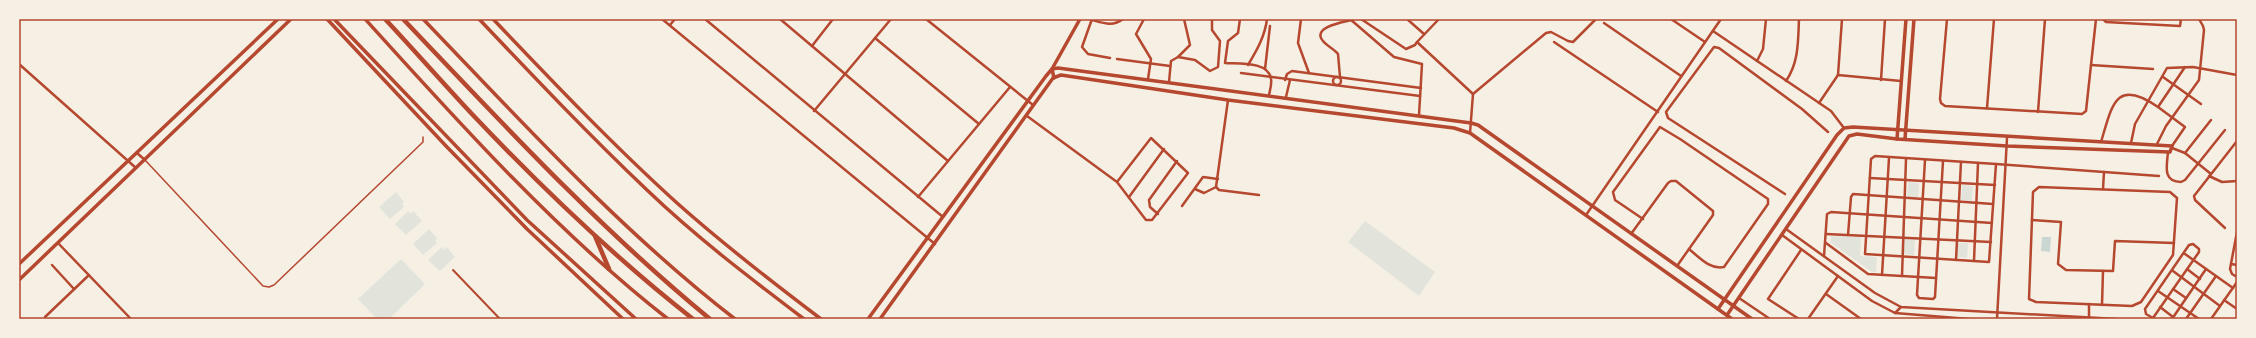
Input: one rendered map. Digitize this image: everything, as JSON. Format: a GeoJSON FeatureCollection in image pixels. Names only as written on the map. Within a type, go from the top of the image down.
{"type":"FeatureCollection","features":[{"type":"Feature","properties":{"kind":"highway"},"geometry":{"type":"LineString","coordinates":[[385,19],[471,114],[594,234],[693,319]]}},
{"type":"Feature","properties":{"kind":"highway"},"geometry":{"type":"LineString","coordinates":[[403,19],[572,196],[635,255],[710,319]]}},
{"type":"Feature","properties":{"kind":"highway"},"geometry":{"type":"LineString","coordinates":[[594,234],[609,269]]}},
{"type":"Feature","properties":{"kind":"street"},"geometry":{"type":"LineString","coordinates":[[19,264],[278,19]]}},
{"type":"Feature","properties":{"kind":"street"},"geometry":{"type":"LineString","coordinates":[[19,280],[291,19]]}},
{"type":"Feature","properties":{"kind":"street"},"geometry":{"type":"LineString","coordinates":[[327,19],[451,152],[527,229],[623,319]]}},
{"type":"Feature","properties":{"kind":"street"},"geometry":{"type":"LineString","coordinates":[[334,19],[527,220],[636,319]]}},
{"type":"Feature","properties":{"kind":"street"},"geometry":{"type":"LineString","coordinates":[[365,19],[522,186],[609,269],[668,319]]}},
{"type":"Feature","properties":{"kind":"street"},"geometry":{"type":"LineString","coordinates":[[423,19],[588,190],[665,262],[735,319]]}},
{"type":"Feature","properties":{"kind":"street"},"geometry":{"type":"LineString","coordinates":[[479,19],[592,136],[648,191],[709,245],[804,319]]}},
{"type":"Feature","properties":{"kind":"street"},"geometry":{"type":"LineString","coordinates":[[493,19],[615,146],[678,204],[761,274],[821,319]]}},
{"type":"Feature","properties":{"kind":"street"},"geometry":{"type":"LineString","coordinates":[[662,19],[935,244]]}},
{"type":"Feature","properties":{"kind":"street"},"geometry":{"type":"LineString","coordinates":[[670,26],[675,19]]}},
{"type":"Feature","properties":{"kind":"street"},"geometry":{"type":"LineString","coordinates":[[705,19],[814,111],[944,217]]}},
{"type":"Feature","properties":{"kind":"street"},"geometry":{"type":"LineString","coordinates":[[780,19],[948,161]]}},
{"type":"Feature","properties":{"kind":"street"},"geometry":{"type":"LineString","coordinates":[[812,46],[833,19]]}},
{"type":"Feature","properties":{"kind":"street"},"geometry":{"type":"LineString","coordinates":[[814,111],[891,19]]}},
{"type":"Feature","properties":{"kind":"street"},"geometry":{"type":"LineString","coordinates":[[926,19],[1034,106]]}},
{"type":"Feature","properties":{"kind":"street"},"geometry":{"type":"LineString","coordinates":[[868,319],[944,217],[1027,101],[1052,70],[1080,19]]}},
{"type":"Feature","properties":{"kind":"street"},"geometry":{"type":"LineString","coordinates":[[1110,58],[1088,54],[1082,47],[1092,19],[1111,24],[1118,23],[1123,19]]}},
{"type":"Feature","properties":{"kind":"street"},"geometry":{"type":"LineString","coordinates":[[1144,19],[1136,34],[1150,57],[1151,63],[1148,79]]}},
{"type":"Feature","properties":{"kind":"street"},"geometry":{"type":"LineString","coordinates":[[1169,82],[1171,60],[1178,57],[1190,45],[1184,19]]}},
{"type":"Feature","properties":{"kind":"street"},"geometry":{"type":"LineString","coordinates":[[1178,57],[1195,60],[1210,71],[1218,67],[1220,40],[1212,30],[1212,19]]}},
{"type":"Feature","properties":{"kind":"street"},"geometry":{"type":"LineString","coordinates":[[1240,19],[1238,33],[1228,40],[1225,63],[1248,65],[1265,69]]}},
{"type":"Feature","properties":{"kind":"street"},"geometry":{"type":"LineString","coordinates":[[1248,65],[1266,30],[1266,19]]}},
{"type":"Feature","properties":{"kind":"street"},"geometry":{"type":"LineString","coordinates":[[1301,19],[1298,43],[1309,73]]}},
{"type":"Feature","properties":{"kind":"street"},"geometry":{"type":"LineString","coordinates":[[1361,19],[1406,49],[1415,46],[1424,34],[1439,19]]}},
{"type":"Feature","properties":{"kind":"street"},"geometry":{"type":"LineString","coordinates":[[1407,19],[1424,34]]}},
{"type":"Feature","properties":{"kind":"street"},"geometry":{"type":"LineString","coordinates":[[1470,132],[1473,94],[1546,33],[1551,32],[1573,42],[1596,19]]}},
{"type":"Feature","properties":{"kind":"street"},"geometry":{"type":"LineString","coordinates":[[1671,19],[1705,42]]}},
{"type":"Feature","properties":{"kind":"street"},"geometry":{"type":"LineString","coordinates":[[1586,215],[1721,19]]}},
{"type":"Feature","properties":{"kind":"street"},"geometry":{"type":"LineString","coordinates":[[1757,61],[1763,49],[1766,19]]}},
{"type":"Feature","properties":{"kind":"street"},"geometry":{"type":"LineString","coordinates":[[1786,81],[1792,72],[1796,60],[1799,19]]}},
{"type":"Feature","properties":{"kind":"street"},"geometry":{"type":"LineString","coordinates":[[1819,103],[1838,75],[1842,19]]}},
{"type":"Feature","properties":{"kind":"street"},"geometry":{"type":"LineString","coordinates":[[1881,80],[1885,19]]}},
{"type":"Feature","properties":{"kind":"street"},"geometry":{"type":"LineString","coordinates":[[1896,139],[1906,19]]}},
{"type":"Feature","properties":{"kind":"street"},"geometry":{"type":"LineString","coordinates":[[1905,139],[1914,19]]}},
{"type":"Feature","properties":{"kind":"street"},"geometry":{"type":"LineString","coordinates":[[1947,19],[1940,99],[1941,103],[1945,106],[2038,112],[2084,113],[2096,19]]}},
{"type":"Feature","properties":{"kind":"street"},"geometry":{"type":"LineString","coordinates":[[1987,108],[1994,19]]}},
{"type":"Feature","properties":{"kind":"street"},"geometry":{"type":"LineString","coordinates":[[2038,112],[2045,19]]}},
{"type":"Feature","properties":{"kind":"street"},"geometry":{"type":"LineString","coordinates":[[2103,19],[2106,22],[2180,26],[2181,19]]}},
{"type":"Feature","properties":{"kind":"street"},"geometry":{"type":"LineString","coordinates":[[2157,144],[2172,117],[2197,83],[2201,69],[2204,30],[2199,19]]}},
{"type":"Feature","properties":{"kind":"street"},"geometry":{"type":"LineString","coordinates":[[1336,86],[1341,82],[1338,77],[1338,54],[1322,41],[1321,36],[1322,32],[1326,28],[1351,20],[1394,57],[1422,64],[1419,115]]}},
{"type":"Feature","properties":{"kind":"street"},"geometry":{"type":"LineString","coordinates":[[1604,23],[1681,76]]}},
{"type":"Feature","properties":{"kind":"street"},"geometry":{"type":"LineString","coordinates":[[1269,95],[1271,78],[1265,69],[1270,26]]}},
{"type":"Feature","properties":{"kind":"street"},"geometry":{"type":"LineString","coordinates":[[1713,31],[1819,103],[1834,115],[1844,128]]}},
{"type":"Feature","properties":{"kind":"street"},"geometry":{"type":"LineString","coordinates":[[875,38],[979,124]]}},
{"type":"Feature","properties":{"kind":"street"},"geometry":{"type":"LineString","coordinates":[[1417,42],[1473,94]]}},
{"type":"Feature","properties":{"kind":"street"},"geometry":{"type":"LineString","coordinates":[[1554,42],[1658,112]]}},
{"type":"Feature","properties":{"kind":"street"},"geometry":{"type":"LineString","coordinates":[[1785,194],[1668,118],[1666,112],[1714,47],[1720,48],[1802,109],[1828,132]]}},
{"type":"Feature","properties":{"kind":"street"},"geometry":{"type":"LineString","coordinates":[[1117,59],[1170,66]]}},
{"type":"Feature","properties":{"kind":"street"},"geometry":{"type":"LineString","coordinates":[[19,64],[136,168]]}},
{"type":"Feature","properties":{"kind":"street"},"geometry":{"type":"LineString","coordinates":[[2091,65],[2153,69]]}},
{"type":"Feature","properties":{"kind":"street"},"geometry":{"type":"LineString","coordinates":[[2158,107],[2186,66]]}},
{"type":"Feature","properties":{"kind":"street"},"geometry":{"type":"LineString","coordinates":[[2131,143],[2135,124],[2167,68],[2186,66],[2237,75]]}},
{"type":"Feature","properties":{"kind":"street"},"geometry":{"type":"LineString","coordinates":[[1052,70],[1063,68],[1471,123],[1478,126],[1592,208],[1752,319]]}},
{"type":"Feature","properties":{"kind":"street"},"geometry":{"type":"LineString","coordinates":[[1052,70],[1054,78]]}},
{"type":"Feature","properties":{"kind":"street"},"geometry":{"type":"LineString","coordinates":[[1285,80],[1287,74],[1292,71],[1421,88]]}},
{"type":"Feature","properties":{"kind":"street"},"geometry":{"type":"LineString","coordinates":[[1241,73],[1285,80],[1420,96]]}},
{"type":"Feature","properties":{"kind":"street"},"geometry":{"type":"LineString","coordinates":[[880,319],[1054,78],[1061,75],[1228,100],[1454,128],[1470,132],[1732,319]]}},
{"type":"Feature","properties":{"kind":"street"},"geometry":{"type":"LineString","coordinates":[[1838,75],[1901,81]]}},
{"type":"Feature","properties":{"kind":"street"},"geometry":{"type":"LineString","coordinates":[[1336,86],[1333,80],[1338,77]]}},
{"type":"Feature","properties":{"kind":"street"},"geometry":{"type":"LineString","coordinates":[[2163,77],[2201,104]]}},
{"type":"Feature","properties":{"kind":"street"},"geometry":{"type":"LineString","coordinates":[[1286,97],[1290,80]]}},
{"type":"Feature","properties":{"kind":"street"},"geometry":{"type":"LineString","coordinates":[[918,197],[1010,87]]}},
{"type":"Feature","properties":{"kind":"street"},"geometry":{"type":"LineString","coordinates":[[1727,315],[1850,136],[1857,134],[1896,139],[2007,146],[2171,152],[2172,147],[2185,127],[2149,101],[2128,94],[2118,97],[2110,112],[2101,142]]}},
{"type":"Feature","properties":{"kind":"street"},"geometry":{"type":"LineString","coordinates":[[1216,187],[1228,100]]}},
{"type":"Feature","properties":{"kind":"street"},"geometry":{"type":"LineString","coordinates":[[1027,116],[1117,182],[1146,220],[1152,220],[1158,214],[1188,175],[1188,171],[1153,139],[1149,139],[1117,182]]}},
{"type":"Feature","properties":{"kind":"street"},"geometry":{"type":"LineString","coordinates":[[2185,153],[2210,120]]}},
{"type":"Feature","properties":{"kind":"street"},"geometry":{"type":"LineString","coordinates":[[1643,219],[1615,200],[1613,192],[1660,127],[1768,199],[1768,204],[1724,267],[1718,268],[1711,266],[1689,249]]}},
{"type":"Feature","properties":{"kind":"street"},"geometry":{"type":"LineString","coordinates":[[1718,308],[1824,154],[1844,128],[1853,127],[2007,138],[2157,144],[2172,147],[2185,153],[2210,175],[2222,182],[2237,182]]}},
{"type":"Feature","properties":{"kind":"street"},"geometry":{"type":"LineString","coordinates":[[2168,152],[2167,176],[2171,180],[2183,181],[2225,130]]}},
{"type":"Feature","properties":{"kind":"street"},"geometry":{"type":"LineString","coordinates":[[1997,319],[2007,138]]}},
{"type":"Feature","properties":{"kind":"street"},"geometry":{"type":"LineString","coordinates":[[2225,228],[2194,198],[2210,175],[2236,146],[2237,141]]}},
{"type":"Feature","properties":{"kind":"street"},"geometry":{"type":"LineString","coordinates":[[1129,197],[1164,149]]}},
{"type":"Feature","properties":{"kind":"street"},"geometry":{"type":"LineString","coordinates":[[136,152],[145,160]]}},
{"type":"Feature","properties":{"kind":"street"},"geometry":{"type":"LineString","coordinates":[[1996,164],[1989,262],[1865,254],[1872,157],[1996,164],[2159,176]]}},
{"type":"Feature","properties":{"kind":"street"},"geometry":{"type":"LineString","coordinates":[[1882,275],[1889,158]]}},
{"type":"Feature","properties":{"kind":"street"},"geometry":{"type":"LineString","coordinates":[[1902,276],[1906,159]]}},
{"type":"Feature","properties":{"kind":"street"},"geometry":{"type":"LineString","coordinates":[[1925,160],[1917,297],[1933,299],[1935,297],[1943,161]]}},
{"type":"Feature","properties":{"kind":"street"},"geometry":{"type":"LineString","coordinates":[[1158,214],[1150,208],[1149,200],[1177,161]]}},
{"type":"Feature","properties":{"kind":"street"},"geometry":{"type":"LineString","coordinates":[[1956,260],[1961,162]]}},
{"type":"Feature","properties":{"kind":"street"},"geometry":{"type":"LineString","coordinates":[[1974,262],[1978,163]]}},
{"type":"Feature","properties":{"kind":"street"},"geometry":{"type":"LineString","coordinates":[[2103,189],[2104,172]]}},
{"type":"Feature","properties":{"kind":"street"},"geometry":{"type":"LineString","coordinates":[[1182,206],[1203,177],[1218,179]]}},
{"type":"Feature","properties":{"kind":"street"},"geometry":{"type":"LineString","coordinates":[[1870,178],[1994,185]]}},
{"type":"Feature","properties":{"kind":"street"},"geometry":{"type":"LineString","coordinates":[[1631,235],[1668,183],[1676,181],[1713,211],[1713,215],[1676,267]]}},
{"type":"Feature","properties":{"kind":"street"},"geometry":{"type":"LineString","coordinates":[[1195,190],[1204,192],[1216,187]]}},
{"type":"Feature","properties":{"kind":"street"},"geometry":{"type":"LineString","coordinates":[[1216,187],[1219,190],[1259,195]]}},
{"type":"Feature","properties":{"kind":"street"},"geometry":{"type":"LineString","coordinates":[[2039,187],[2170,192],[2175,194],[2177,198],[2174,243],[2169,262],[2141,302],[2132,306],[2036,302],[2029,299],[2032,220],[2033,192],[2039,187]]}},
{"type":"Feature","properties":{"kind":"street"},"geometry":{"type":"LineString","coordinates":[[1848,235],[1851,196],[1993,204]]}},
{"type":"Feature","properties":{"kind":"street"},"geometry":{"type":"LineString","coordinates":[[1824,256],[1828,212],[1992,223]]}},
{"type":"Feature","properties":{"kind":"street"},"geometry":{"type":"LineString","coordinates":[[2032,220],[2061,222],[2058,264],[2066,270],[2113,271],[2115,241],[2174,243]]}},
{"type":"Feature","properties":{"kind":"street"},"geometry":{"type":"LineString","coordinates":[[1786,229],[1875,294],[1901,307],[2117,319]]}},
{"type":"Feature","properties":{"kind":"street"},"geometry":{"type":"LineString","coordinates":[[1826,234],[1991,242]]}},
{"type":"Feature","properties":{"kind":"street"},"geometry":{"type":"LineString","coordinates":[[2237,234],[2230,272],[2237,277]]}},
{"type":"Feature","properties":{"kind":"street"},"geometry":{"type":"LineString","coordinates":[[1782,235],[1872,300],[1895,313],[1969,319]]}},
{"type":"Feature","properties":{"kind":"street"},"geometry":{"type":"LineString","coordinates":[[58,243],[131,319]]}},
{"type":"Feature","properties":{"kind":"street"},"geometry":{"type":"LineString","coordinates":[[1825,243],[1868,274],[1936,278]]}},
{"type":"Feature","properties":{"kind":"street"},"geometry":{"type":"LineString","coordinates":[[2191,244],[2198,247],[2200,251],[2153,319],[2146,314],[2145,309],[2185,254],[2191,244]]}},
{"type":"Feature","properties":{"kind":"street"},"geometry":{"type":"LineString","coordinates":[[1799,319],[1768,299],[1801,250]]}},
{"type":"Feature","properties":{"kind":"street"},"geometry":{"type":"LineString","coordinates":[[2185,254],[2233,288]]}},
{"type":"Feature","properties":{"kind":"street"},"geometry":{"type":"LineString","coordinates":[[2231,264],[2237,265]]}},
{"type":"Feature","properties":{"kind":"street"},"geometry":{"type":"LineString","coordinates":[[52,265],[74,289]]}},
{"type":"Feature","properties":{"kind":"street"},"geometry":{"type":"LineString","coordinates":[[2187,269],[2200,279]]}},
{"type":"Feature","properties":{"kind":"street"},"geometry":{"type":"LineString","coordinates":[[2160,307],[2173,318],[2206,269]]}},
{"type":"Feature","properties":{"kind":"street"},"geometry":{"type":"LineString","coordinates":[[453,270],[500,319]]}},
{"type":"Feature","properties":{"kind":"street"},"geometry":{"type":"LineString","coordinates":[[2102,305],[2103,271]]}},
{"type":"Feature","properties":{"kind":"street"},"geometry":{"type":"LineString","coordinates":[[2173,271],[2220,306]]}},
{"type":"Feature","properties":{"kind":"street"},"geometry":{"type":"LineString","coordinates":[[45,317],[89,275]]}},
{"type":"Feature","properties":{"kind":"street"},"geometry":{"type":"LineString","coordinates":[[1808,319],[1838,276]]}},
{"type":"Feature","properties":{"kind":"street"},"geometry":{"type":"LineString","coordinates":[[2186,319],[2216,276]]}},
{"type":"Feature","properties":{"kind":"street"},"geometry":{"type":"LineString","coordinates":[[2211,319],[2237,282]]}},
{"type":"Feature","properties":{"kind":"street"},"geometry":{"type":"LineString","coordinates":[[2173,288],[2186,298]]}},
{"type":"Feature","properties":{"kind":"street"},"geometry":{"type":"LineString","coordinates":[[2158,291],[2199,319]]}},
{"type":"Feature","properties":{"kind":"street"},"geometry":{"type":"LineString","coordinates":[[1826,294],[1861,319]]}},
{"type":"Feature","properties":{"kind":"street"},"geometry":{"type":"LineString","coordinates":[[1738,298],[1770,319]]}},
{"type":"Feature","properties":{"kind":"street"},"geometry":{"type":"LineString","coordinates":[[2224,300],[2237,309]]}},
{"type":"Feature","properties":{"kind":"street"},"geometry":{"type":"LineString","coordinates":[[2089,304],[2089,317]]}},
{"type":"Feature","properties":{"kind":"street"},"geometry":{"type":"LineString","coordinates":[[1895,313],[1901,307]]}},
{"type":"Feature","properties":{"kind":"street"},"geometry":{"type":"LineString","coordinates":[[661,319],[662,314]]}},
{"type":"Feature","properties":{"kind":"lane"},"geometry":{"type":"LineString","coordinates":[[145,160],[263,286],[269,287],[274,285],[423,142],[423,138]]}},
{"type":"Feature","properties":{"kind":"shaded area"},"geometry":{"type":"Polygon","coordinates":[[[1908,182],[1919,183],[1918,198],[1907,197],[1908,182]]]}},
{"type":"Feature","properties":{"kind":"shaded area"},"geometry":{"type":"Polygon","coordinates":[[[1962,185],[1973,186],[1972,201],[1961,200],[1962,185]]]}},
{"type":"Feature","properties":{"kind":"shaded area"},"geometry":{"type":"Polygon","coordinates":[[[396,192],[404,202],[402,204],[404,207],[390,219],[379,207],[396,192]]]}},
{"type":"Feature","properties":{"kind":"shaded area"},"geometry":{"type":"Polygon","coordinates":[[[408,211],[411,214],[413,211],[422,221],[406,235],[395,224],[408,211]]]}},
{"type":"Feature","properties":{"kind":"shaded area"},"geometry":{"type":"Polygon","coordinates":[[[1365,221],[1435,272],[1419,296],[1348,242],[1365,221]]]}},
{"type":"Feature","properties":{"kind":"shaded area"},"geometry":{"type":"Polygon","coordinates":[[[429,229],[437,238],[435,241],[437,243],[423,255],[413,244],[429,229]]]}},
{"type":"Feature","properties":{"kind":"shaded area"},"geometry":{"type":"Polygon","coordinates":[[[1831,236],[1861,237],[1860,256],[1877,257],[1876,272],[1872,272],[1831,243],[1831,236]]]}},
{"type":"Feature","properties":{"kind":"shaded area"},"geometry":{"type":"Polygon","coordinates":[[[2042,237],[2051,237],[2050,252],[2041,251],[2042,237]]]}},
{"type":"Feature","properties":{"kind":"shaded area"},"geometry":{"type":"Polygon","coordinates":[[[1904,239],[1915,240],[1914,255],[1903,254],[1904,239]]]}},
{"type":"Feature","properties":{"kind":"shaded area"},"geometry":{"type":"Polygon","coordinates":[[[1957,243],[1968,243],[1967,258],[1956,257],[1957,243]]]}},
{"type":"Feature","properties":{"kind":"shaded area"},"geometry":{"type":"Polygon","coordinates":[[[442,247],[444,250],[447,247],[455,257],[440,271],[428,260],[442,247]]]}},
{"type":"Feature","properties":{"kind":"shaded area"},"geometry":{"type":"Polygon","coordinates":[[[401,259],[425,284],[389,319],[377,319],[358,299],[401,259]]]}}]}
